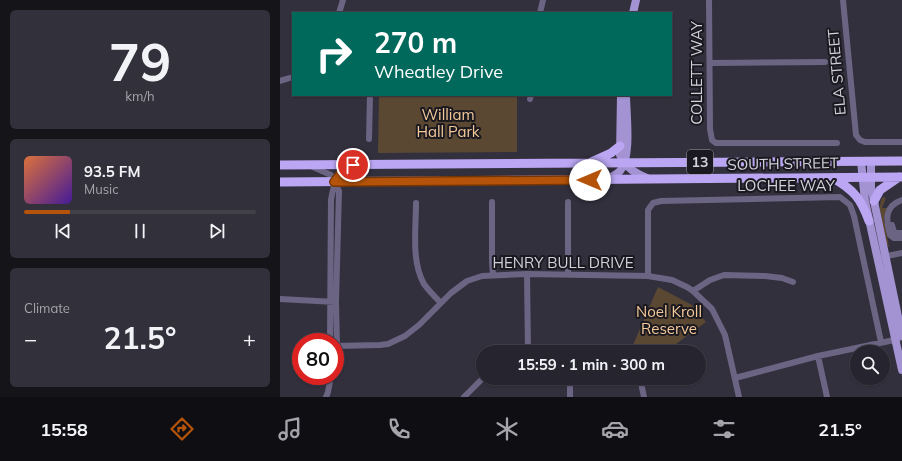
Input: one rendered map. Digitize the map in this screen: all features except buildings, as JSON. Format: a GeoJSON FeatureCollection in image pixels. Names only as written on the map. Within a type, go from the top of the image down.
{"type":"FeatureCollection","features":[{"type":"Feature","properties":{"kind":"highway"},"geometry":{"type":"LineString","coordinates":[[586,163],[611,153],[620,146]]}},
{"type":"Feature","properties":{"kind":"highway","name":"SOUTH STREET"},"geometry":{"type":"LineString","coordinates":[[280,165],[902,160]]}},
{"type":"Feature","properties":{"kind":"highway"},"geometry":{"type":"LineString","coordinates":[[831,177],[847,186],[856,196],[863,206],[869,221]]}},
{"type":"Feature","properties":{"kind":"highway"},"geometry":{"type":"LineString","coordinates":[[874,201],[880,190],[900,177]]}},
{"type":"Feature","properties":{"kind":"highway","name":"SOUTH STREET"},"geometry":{"type":"LineString","coordinates":[[280,182],[900,177]]}},
{"type":"Feature","properties":{"kind":"main road"},"geometry":{"type":"LineString","coordinates":[[633,12],[636,0]]}},
{"type":"Feature","properties":{"kind":"main road"},"geometry":{"type":"LineString","coordinates":[[621,96],[620,155],[624,163],[635,172],[649,180]]}},
{"type":"Feature","properties":{"kind":"main road"},"geometry":{"type":"LineString","coordinates":[[605,180],[616,175],[621,170],[627,153],[626,96]]}},
{"type":"Feature","properties":{"kind":"main road"},"geometry":{"type":"LineString","coordinates":[[866,161],[864,196],[869,221],[899,312],[902,370]]}},
{"type":"Feature","properties":{"kind":"main road"},"geometry":{"type":"LineString","coordinates":[[866,177],[874,201],[881,258],[900,338]]}},
{"type":"Feature","properties":{"kind":"street"},"geometry":{"type":"LineString","coordinates":[[339,12],[343,0]]}},
{"type":"Feature","properties":{"kind":"street"},"geometry":{"type":"LineString","coordinates":[[540,12],[543,0]]}},
{"type":"Feature","properties":{"kind":"street","name":"COLLETT WAY"},"geometry":{"type":"LineString","coordinates":[[709,0],[711,139],[714,142],[837,143]]}},
{"type":"Feature","properties":{"kind":"street","name":"ELA STREET"},"geometry":{"type":"LineString","coordinates":[[843,0],[856,135],[860,140],[865,142],[902,142]]}},
{"type":"Feature","properties":{"kind":"street"},"geometry":{"type":"LineString","coordinates":[[710,63],[825,62]]}},
{"type":"Feature","properties":{"kind":"street"},"geometry":{"type":"LineString","coordinates":[[280,81],[292,77]]}},
{"type":"Feature","properties":{"kind":"street"},"geometry":{"type":"LineString","coordinates":[[369,139],[370,96]]}},
{"type":"Feature","properties":{"kind":"street"},"geometry":{"type":"LineString","coordinates":[[308,164],[331,175],[339,191],[334,302],[331,333]]}},
{"type":"Feature","properties":{"kind":"street"},"geometry":{"type":"LineString","coordinates":[[334,182],[341,173],[353,165]]}},
{"type":"Feature","properties":{"kind":"street","name":"LOCHEE WAY"},"geometry":{"type":"LineString","coordinates":[[648,276],[648,210],[653,204],[661,201],[840,197],[850,205],[854,216],[881,342]]}},
{"type":"Feature","properties":{"kind":"street"},"geometry":{"type":"LineString","coordinates":[[902,200],[892,205],[887,220],[890,236],[894,238],[902,238]]}},
{"type":"Feature","properties":{"kind":"street"},"geometry":{"type":"LineString","coordinates":[[492,202],[493,275]]}},
{"type":"Feature","properties":{"kind":"street"},"geometry":{"type":"LineString","coordinates":[[568,202],[568,274]]}},
{"type":"Feature","properties":{"kind":"street"},"geometry":{"type":"LineString","coordinates":[[416,203],[416,251],[419,268],[424,284],[441,303]]}},
{"type":"Feature","properties":{"kind":"street"},"geometry":{"type":"LineString","coordinates":[[890,210],[893,231],[902,233]]}},
{"type":"Feature","properties":{"kind":"street"},"geometry":{"type":"LineString","coordinates":[[881,258],[902,253]]}},
{"type":"Feature","properties":{"kind":"street"},"geometry":{"type":"LineString","coordinates":[[527,274],[528,345]]}},
{"type":"Feature","properties":{"kind":"street","name":"HENRY BULL DRIVE"},"geometry":{"type":"LineString","coordinates":[[344,346],[374,346],[388,344],[405,336],[467,281],[482,276],[527,274],[648,276],[672,280],[694,290],[712,309],[725,335],[739,397]]}},
{"type":"Feature","properties":{"kind":"street"},"geometry":{"type":"LineString","coordinates":[[694,290],[710,280],[724,275],[765,276],[782,278],[793,282]]}},
{"type":"Feature","properties":{"kind":"street"},"geometry":{"type":"LineString","coordinates":[[280,299],[334,302]]}},
{"type":"Feature","properties":{"kind":"street"},"geometry":{"type":"LineString","coordinates":[[334,302],[335,333]]}},
{"type":"Feature","properties":{"kind":"street"},"geometry":{"type":"LineString","coordinates":[[735,378],[818,356],[900,338]]}},
{"type":"Feature","properties":{"kind":"street"},"geometry":{"type":"LineString","coordinates":[[818,356],[826,397]]}},
{"type":"Feature","properties":{"kind":"street"},"geometry":{"type":"LineString","coordinates":[[326,397],[329,385]]}},
{"type":"Feature","properties":{"kind":"street"},"geometry":{"type":"LineString","coordinates":[[464,397],[476,385]]}},
{"type":"Feature","properties":{"kind":"street"},"geometry":{"type":"LineString","coordinates":[[570,385],[570,397]]}},
{"type":"Feature","properties":{"kind":"street"},"geometry":{"type":"LineString","coordinates":[[641,385],[644,397]]}},
{"type":"Feature","properties":{"kind":"green space","name":"William Hall Park"},"geometry":{"type":"Polygon","coordinates":[[[379,96],[517,96],[517,152],[378,153],[379,96]]]}},
{"type":"Feature","properties":{"kind":"green space"},"geometry":{"type":"Polygon","coordinates":[[[883,197],[886,198],[882,208],[888,208],[884,219],[889,247],[887,245],[880,213],[881,201],[883,197]]]}},
{"type":"Feature","properties":{"kind":"green space","name":"Noel Kroll Reserve"},"geometry":{"type":"Polygon","coordinates":[[[658,287],[692,305],[706,322],[675,345],[633,345],[658,287]]]}},
{"type":"Feature","properties":{"kind":"route"},"geometry":{"type":"LineString","coordinates":[[353,165],[341,173],[334,182],[590,180]]}}]}
